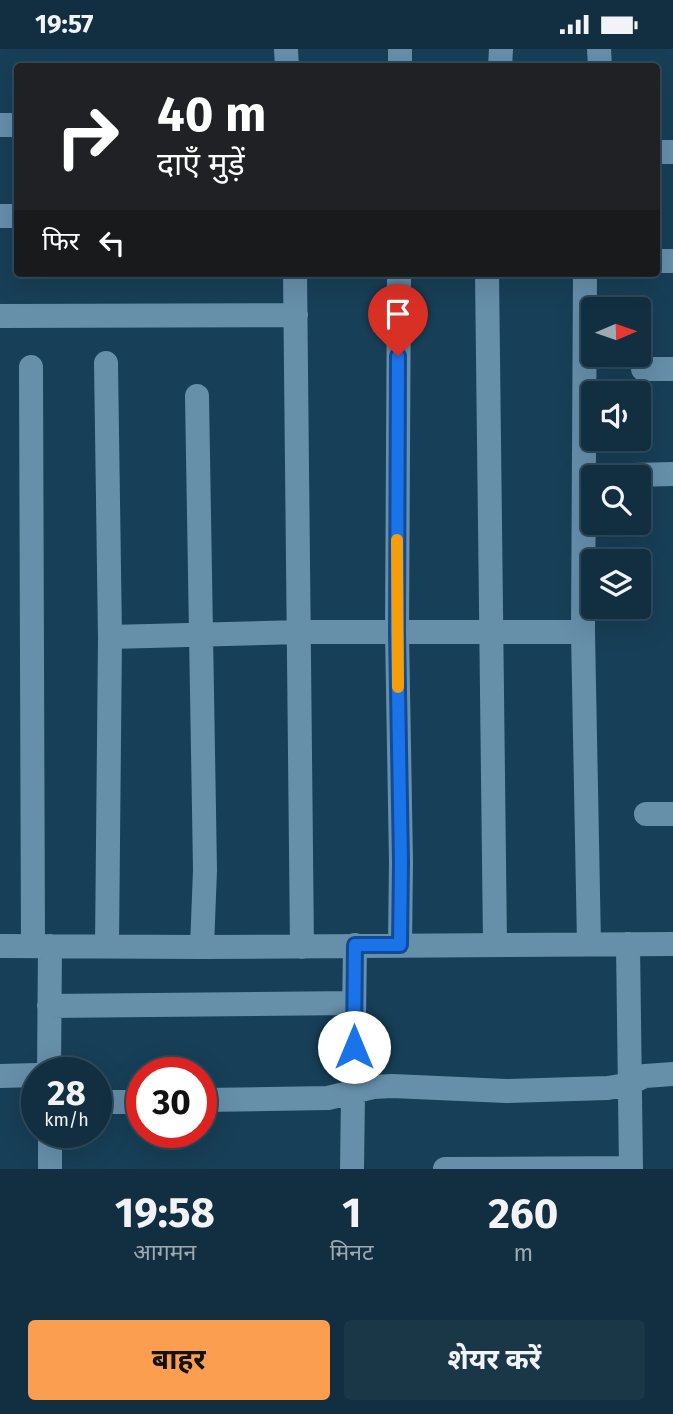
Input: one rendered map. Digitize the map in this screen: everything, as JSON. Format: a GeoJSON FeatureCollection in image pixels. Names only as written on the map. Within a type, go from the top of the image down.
{"type":"FeatureCollection","features":[{"type":"Feature","properties":{"kind":"street"},"geometry":{"type":"LineString","coordinates":[[295,277],[302,947]]}},
{"type":"Feature","properties":{"kind":"street"},"geometry":{"type":"LineString","coordinates":[[398,277],[400,945]]}},
{"type":"Feature","properties":{"kind":"street"},"geometry":{"type":"LineString","coordinates":[[487,277],[495,944]]}},
{"type":"Feature","properties":{"kind":"street"},"geometry":{"type":"LineString","coordinates":[[585,277],[583,632],[589,944]]}},
{"type":"Feature","properties":{"kind":"street"},"geometry":{"type":"LineString","coordinates":[[0,316],[296,315]]}},
{"type":"Feature","properties":{"kind":"street"},"geometry":{"type":"LineString","coordinates":[[106,363],[110,637],[107,946]]}},
{"type":"Feature","properties":{"kind":"street"},"geometry":{"type":"LineString","coordinates":[[31,367],[42,945],[48,1006],[49,1057]]}},
{"type":"Feature","properties":{"kind":"street"},"geometry":{"type":"LineString","coordinates":[[643,369],[673,369]]}},
{"type":"Feature","properties":{"kind":"street"},"geometry":{"type":"LineString","coordinates":[[197,396],[205,870],[202,947]]}},
{"type":"Feature","properties":{"kind":"street"},"geometry":{"type":"LineString","coordinates":[[651,475],[673,474]]}},
{"type":"Feature","properties":{"kind":"street"},"geometry":{"type":"LineString","coordinates":[[110,637],[200,633],[583,632]]}},
{"type":"Feature","properties":{"kind":"street"},"geometry":{"type":"LineString","coordinates":[[646,814],[673,814]]}},
{"type":"Feature","properties":{"kind":"street"},"geometry":{"type":"LineString","coordinates":[[445,1169],[631,1169],[628,944]]}},
{"type":"Feature","properties":{"kind":"street"},"geometry":{"type":"LineString","coordinates":[[0,946],[673,944]]}},
{"type":"Feature","properties":{"kind":"street"},"geometry":{"type":"LineString","coordinates":[[352,1169],[355,945]]}},
{"type":"Feature","properties":{"kind":"street"},"geometry":{"type":"LineString","coordinates":[[48,1006],[354,1003]]}},
{"type":"Feature","properties":{"kind":"street"},"geometry":{"type":"LineString","coordinates":[[0,1076],[21,1075]]}},
{"type":"Feature","properties":{"kind":"street"},"geometry":{"type":"LineString","coordinates":[[217,1100],[327,1098],[392,1086],[519,1091],[608,1088],[645,1076],[673,1075]]}},
{"type":"Feature","properties":{"kind":"street"},"geometry":{"type":"LineString","coordinates":[[30,1169],[50,1169],[50,1148]]}},
{"type":"Feature","properties":{"kind":"slow traffic"},"geometry":{"type":"LineString","coordinates":[[397,540],[398,687]]}},
{"type":"Feature","properties":{"kind":"route"},"geometry":{"type":"LineString","coordinates":[[354,1047],[355,945],[400,945],[398,356]]}}]}
